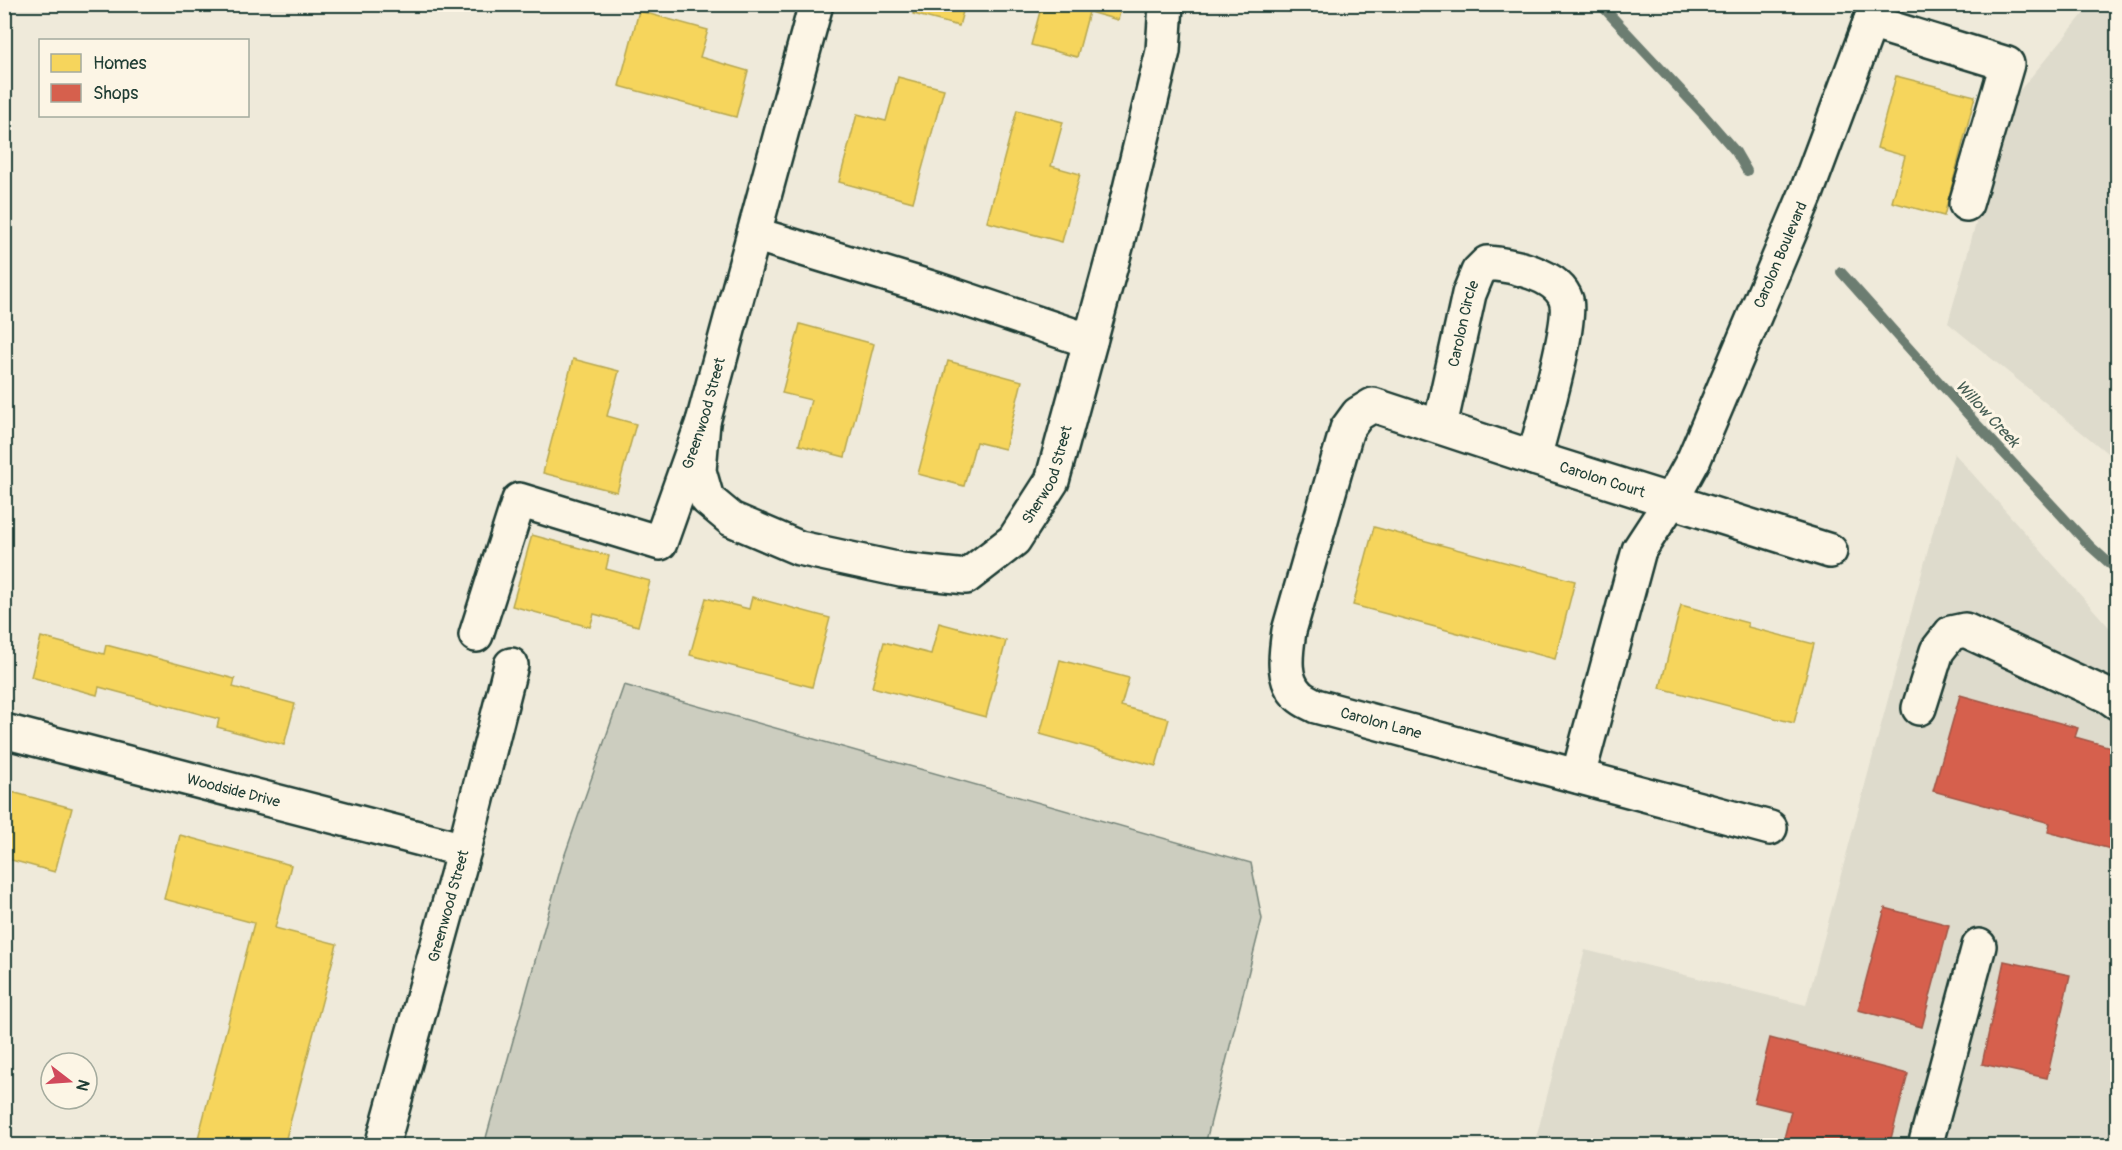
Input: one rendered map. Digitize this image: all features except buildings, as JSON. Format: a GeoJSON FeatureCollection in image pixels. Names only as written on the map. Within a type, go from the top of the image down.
{"type":"FeatureCollection","features":[{"type":"Feature","properties":{"kind":"street","name":"Greenwood Street"},"geometry":{"type":"LineString","coordinates":[[476,634],[519,500],[660,543],[703,422],[816,4]]}},
{"type":"Feature","properties":{"kind":"street","name":"Sherwood Street"},"geometry":{"type":"LineString","coordinates":[[703,422],[699,471],[707,499],[730,519],[799,548],[901,570],[966,577],[1014,540],[1052,481],[1117,243],[1163,51],[1166,4]]}},
{"type":"Feature","properties":{"kind":"street"},"geometry":{"type":"LineString","coordinates":[[1874,13],[2007,64],[1966,204]]}},
{"type":"Feature","properties":{"kind":"street","name":"Carolon Boulevard"},"geometry":{"type":"LineString","coordinates":[[1578,776],[1640,550],[1694,459],[1806,194],[1874,13]]}},
{"type":"Feature","properties":{"kind":"street"},"geometry":{"type":"LineString","coordinates":[[754,234],[938,290],[1090,341]]}},
{"type":"Feature","properties":{"kind":"street","name":"Carolon Circle"},"geometry":{"type":"LineString","coordinates":[[1440,426],[1469,294],[1478,272],[1487,263],[1506,265],[1551,280],[1566,301],[1566,326],[1534,458]]}},
{"type":"Feature","properties":{"kind":"street","name":"Carolon Court"},"geometry":{"type":"LineString","coordinates":[[1373,405],[1830,551]]}},
{"type":"Feature","properties":{"kind":"street","name":"Carolon Lane"},"geometry":{"type":"LineString","coordinates":[[1373,405],[1358,414],[1347,429],[1289,631],[1285,658],[1290,685],[1299,696],[1316,706],[1770,828]]}},
{"type":"Feature","properties":{"kind":"street"},"geometry":{"type":"LineString","coordinates":[[1919,708],[1937,651],[1951,633],[1965,630],[2108,696],[2118,703]]}},
{"type":"Feature","properties":{"kind":"street","name":"Greenwood Street"},"geometry":{"type":"LineString","coordinates":[[382,1146],[464,850],[511,665]]}},
{"type":"Feature","properties":{"kind":"street","name":"Woodside Drive"},"geometry":{"type":"LineString","coordinates":[[4,731],[464,850]]}},
{"type":"Feature","properties":{"kind":"street"},"geometry":{"type":"LineString","coordinates":[[1924,1146],[1979,946]]}},
{"type":"Feature","properties":{"kind":"shaded area"},"geometry":{"type":"Polygon","coordinates":[[[2091,5],[2117,5],[2117,461],[1948,323],[2010,102],[2091,5]]]}},
{"type":"Feature","properties":{"kind":"shaded area"},"geometry":{"type":"Polygon","coordinates":[[[1954,453],[2117,636],[2117,1145],[1534,1146],[1585,950],[1806,1005],[1954,453]]]}},
{"type":"Feature","properties":{"kind":"shaded area"},"geometry":{"type":"Polygon","coordinates":[[[624,685],[1251,863],[1262,919],[1205,1145],[484,1145],[563,860],[624,685]]]}},
{"type":"Feature","properties":{"kind":"waterway","name":"Willow Creek"},"geometry":{"type":"LineString","coordinates":[[1600,4],[1704,115],[1736,152],[1747,171]]}},
{"type":"Feature","properties":{"kind":"waterway","name":"Willow Creek"},"geometry":{"type":"LineString","coordinates":[[1841,272],[1972,419],[2090,546],[2118,571]]}}]}
